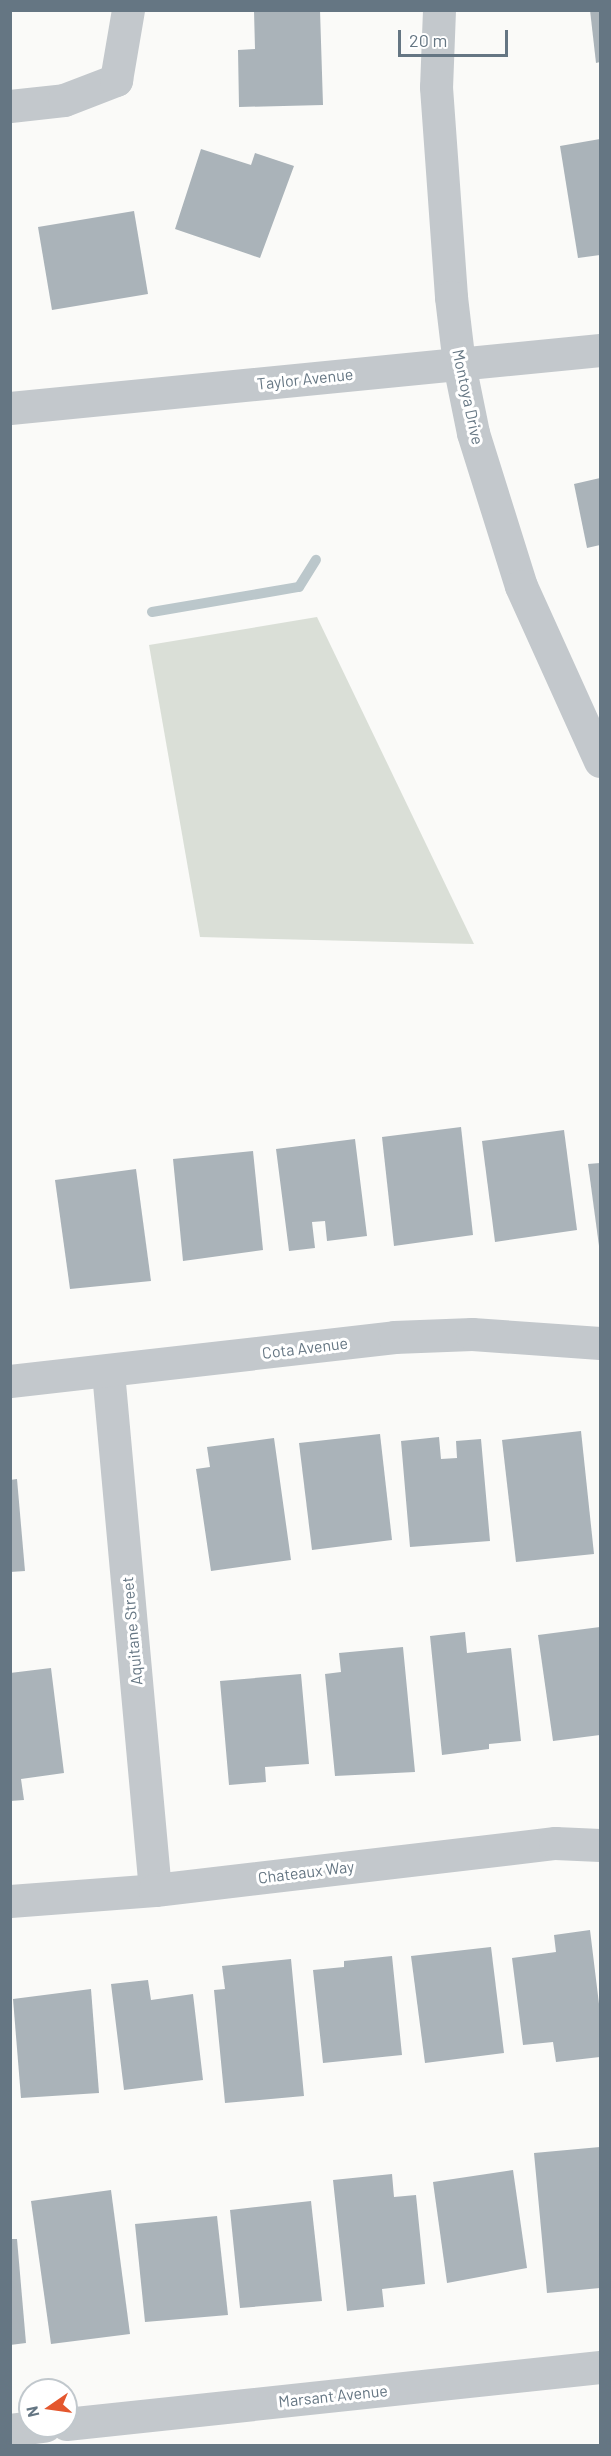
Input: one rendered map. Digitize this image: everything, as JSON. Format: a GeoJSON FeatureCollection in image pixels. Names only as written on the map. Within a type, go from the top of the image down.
{"type":"FeatureCollection","features":[{"type":"Feature","properties":{"kind":"street"},"geometry":{"type":"LineString","coordinates":[[10,106],[64,100],[116,81],[128,10]]}},
{"type":"Feature","properties":{"kind":"street","name":"Montoya Drive"},"geometry":{"type":"LineString","coordinates":[[439,10],[436,87],[459,364],[473,433],[521,586],[600,761]]}},
{"type":"Feature","properties":{"kind":"street","name":"Taylor Avenue"},"geometry":{"type":"LineString","coordinates":[[10,408],[600,350]]}},
{"type":"Feature","properties":{"kind":"street","name":"Cota Avenue"},"geometry":{"type":"LineString","coordinates":[[10,1381],[108,1372],[394,1337],[472,1334],[600,1343]]}},
{"type":"Feature","properties":{"kind":"street","name":"Aquitane Street"},"geometry":{"type":"LineString","coordinates":[[108,1372],[155,1890]]}},
{"type":"Feature","properties":{"kind":"street","name":"Chateaux Way"},"geometry":{"type":"LineString","coordinates":[[10,1901],[155,1890],[555,1843],[600,1845]]}},
{"type":"Feature","properties":{"kind":"street","name":"Marsant Avenue"},"geometry":{"type":"LineString","coordinates":[[78,2423],[600,2367]]}},
{"type":"Feature","properties":{"kind":"shaded area"},"geometry":{"type":"Polygon","coordinates":[[[317,617],[474,944],[200,937],[149,645],[317,617]]]}},
{"type":"Feature","properties":{"kind":"building"},"geometry":{"type":"Polygon","coordinates":[[[320,10],[323,105],[239,107],[238,50],[255,49],[254,11],[320,10]]]}},
{"type":"Feature","properties":{"kind":"building"},"geometry":{"type":"Polygon","coordinates":[[[590,10],[600,10],[600,62],[596,63],[590,10]]]}},
{"type":"Feature","properties":{"kind":"building"},"geometry":{"type":"Polygon","coordinates":[[[600,139],[600,255],[578,258],[560,146],[600,139]]]}},
{"type":"Feature","properties":{"kind":"building"},"geometry":{"type":"Polygon","coordinates":[[[201,149],[251,165],[255,153],[294,166],[260,258],[175,229],[201,149]]]}},
{"type":"Feature","properties":{"kind":"building"},"geometry":{"type":"Polygon","coordinates":[[[134,211],[148,294],[52,310],[38,227],[134,211]]]}},
{"type":"Feature","properties":{"kind":"building"},"geometry":{"type":"Polygon","coordinates":[[[600,478],[600,545],[587,548],[574,484],[600,478]]]}},
{"type":"Feature","properties":{"kind":"building"},"geometry":{"type":"Polygon","coordinates":[[[461,1127],[473,1235],[394,1246],[382,1137],[461,1127]]]}},
{"type":"Feature","properties":{"kind":"building"},"geometry":{"type":"Polygon","coordinates":[[[564,1130],[577,1230],[495,1242],[482,1141],[564,1130]]]}},
{"type":"Feature","properties":{"kind":"building"},"geometry":{"type":"Polygon","coordinates":[[[355,1139],[367,1236],[327,1241],[325,1221],[312,1222],[315,1248],[289,1251],[276,1149],[355,1139]]]}},
{"type":"Feature","properties":{"kind":"building"},"geometry":{"type":"Polygon","coordinates":[[[253,1151],[263,1250],[183,1261],[173,1159],[253,1151]]]}},
{"type":"Feature","properties":{"kind":"building"},"geometry":{"type":"Polygon","coordinates":[[[600,1163],[600,1246],[599,1246],[588,1164],[600,1163]]]}},
{"type":"Feature","properties":{"kind":"building"},"geometry":{"type":"Polygon","coordinates":[[[136,1169],[151,1281],[70,1289],[55,1180],[136,1169]]]}},
{"type":"Feature","properties":{"kind":"building"},"geometry":{"type":"Polygon","coordinates":[[[581,1431],[594,1554],[516,1562],[502,1440],[581,1431]]]}},
{"type":"Feature","properties":{"kind":"building"},"geometry":{"type":"Polygon","coordinates":[[[380,1434],[392,1540],[312,1550],[299,1443],[380,1434]]]}},
{"type":"Feature","properties":{"kind":"building"},"geometry":{"type":"Polygon","coordinates":[[[439,1437],[441,1459],[457,1458],[456,1441],[481,1439],[490,1541],[410,1547],[401,1441],[439,1437]]]}},
{"type":"Feature","properties":{"kind":"building"},"geometry":{"type":"Polygon","coordinates":[[[274,1438],[291,1560],[211,1571],[196,1469],[210,1467],[207,1447],[274,1438]]]}},
{"type":"Feature","properties":{"kind":"building"},"geometry":{"type":"Polygon","coordinates":[[[17,1479],[25,1571],[10,1572],[10,1480],[17,1479]]]}},
{"type":"Feature","properties":{"kind":"building"},"geometry":{"type":"Polygon","coordinates":[[[600,1627],[600,1735],[553,1741],[538,1635],[600,1627]]]}},
{"type":"Feature","properties":{"kind":"building"},"geometry":{"type":"Polygon","coordinates":[[[465,1632],[467,1653],[511,1648],[521,1741],[489,1744],[489,1749],[442,1755],[430,1636],[465,1632]]]}},
{"type":"Feature","properties":{"kind":"building"},"geometry":{"type":"Polygon","coordinates":[[[403,1647],[415,1772],[335,1776],[325,1674],[341,1672],[339,1653],[403,1647]]]}},
{"type":"Feature","properties":{"kind":"building"},"geometry":{"type":"Polygon","coordinates":[[[51,1668],[64,1773],[21,1779],[24,1800],[10,1801],[10,1673],[51,1668]]]}},
{"type":"Feature","properties":{"kind":"building"},"geometry":{"type":"Polygon","coordinates":[[[301,1674],[309,1764],[265,1767],[266,1782],[229,1785],[220,1681],[301,1674]]]}},
{"type":"Feature","properties":{"kind":"building"},"geometry":{"type":"Polygon","coordinates":[[[590,1930],[600,2012],[600,2057],[556,2062],[553,2042],[523,2045],[512,1958],[556,1952],[554,1935],[590,1930]]]}},
{"type":"Feature","properties":{"kind":"building"},"geometry":{"type":"Polygon","coordinates":[[[491,1947],[504,2053],[425,2063],[411,1956],[491,1947]]]}},
{"type":"Feature","properties":{"kind":"building"},"geometry":{"type":"Polygon","coordinates":[[[392,1956],[402,2055],[323,2063],[313,1970],[344,1967],[344,1961],[392,1956]]]}},
{"type":"Feature","properties":{"kind":"building"},"geometry":{"type":"Polygon","coordinates":[[[291,1959],[304,2096],[225,2103],[214,1990],[225,1989],[222,1966],[291,1959]]]}},
{"type":"Feature","properties":{"kind":"building"},"geometry":{"type":"Polygon","coordinates":[[[148,1980],[151,2000],[193,1994],[203,2080],[124,2090],[111,1984],[148,1980]]]}},
{"type":"Feature","properties":{"kind":"building"},"geometry":{"type":"Polygon","coordinates":[[[91,1989],[99,2093],[21,2098],[13,1999],[91,1989]]]}},
{"type":"Feature","properties":{"kind":"building"},"geometry":{"type":"Polygon","coordinates":[[[600,2147],[600,2288],[547,2293],[534,2153],[600,2147]]]}},
{"type":"Feature","properties":{"kind":"building"},"geometry":{"type":"Polygon","coordinates":[[[513,2170],[527,2268],[447,2283],[433,2182],[513,2170]]]}},
{"type":"Feature","properties":{"kind":"building"},"geometry":{"type":"Polygon","coordinates":[[[392,2174],[394,2197],[416,2195],[425,2284],[382,2289],[384,2307],[347,2311],[333,2180],[392,2174]]]}},
{"type":"Feature","properties":{"kind":"building"},"geometry":{"type":"Polygon","coordinates":[[[111,2190],[130,2334],[51,2344],[31,2201],[111,2190]]]}},
{"type":"Feature","properties":{"kind":"building"},"geometry":{"type":"Polygon","coordinates":[[[311,2201],[322,2301],[240,2308],[230,2210],[311,2201]]]}},
{"type":"Feature","properties":{"kind":"building"},"geometry":{"type":"Polygon","coordinates":[[[217,2216],[228,2315],[145,2322],[135,2224],[217,2216]]]}},
{"type":"Feature","properties":{"kind":"building"},"geometry":{"type":"Polygon","coordinates":[[[10,2239],[17,2239],[26,2343],[10,2345],[10,2239]]]}},
{"type":"Feature","properties":{"kind":"waterway"},"geometry":{"type":"LineString","coordinates":[[152,612],[299,587],[316,560]]}}]}
